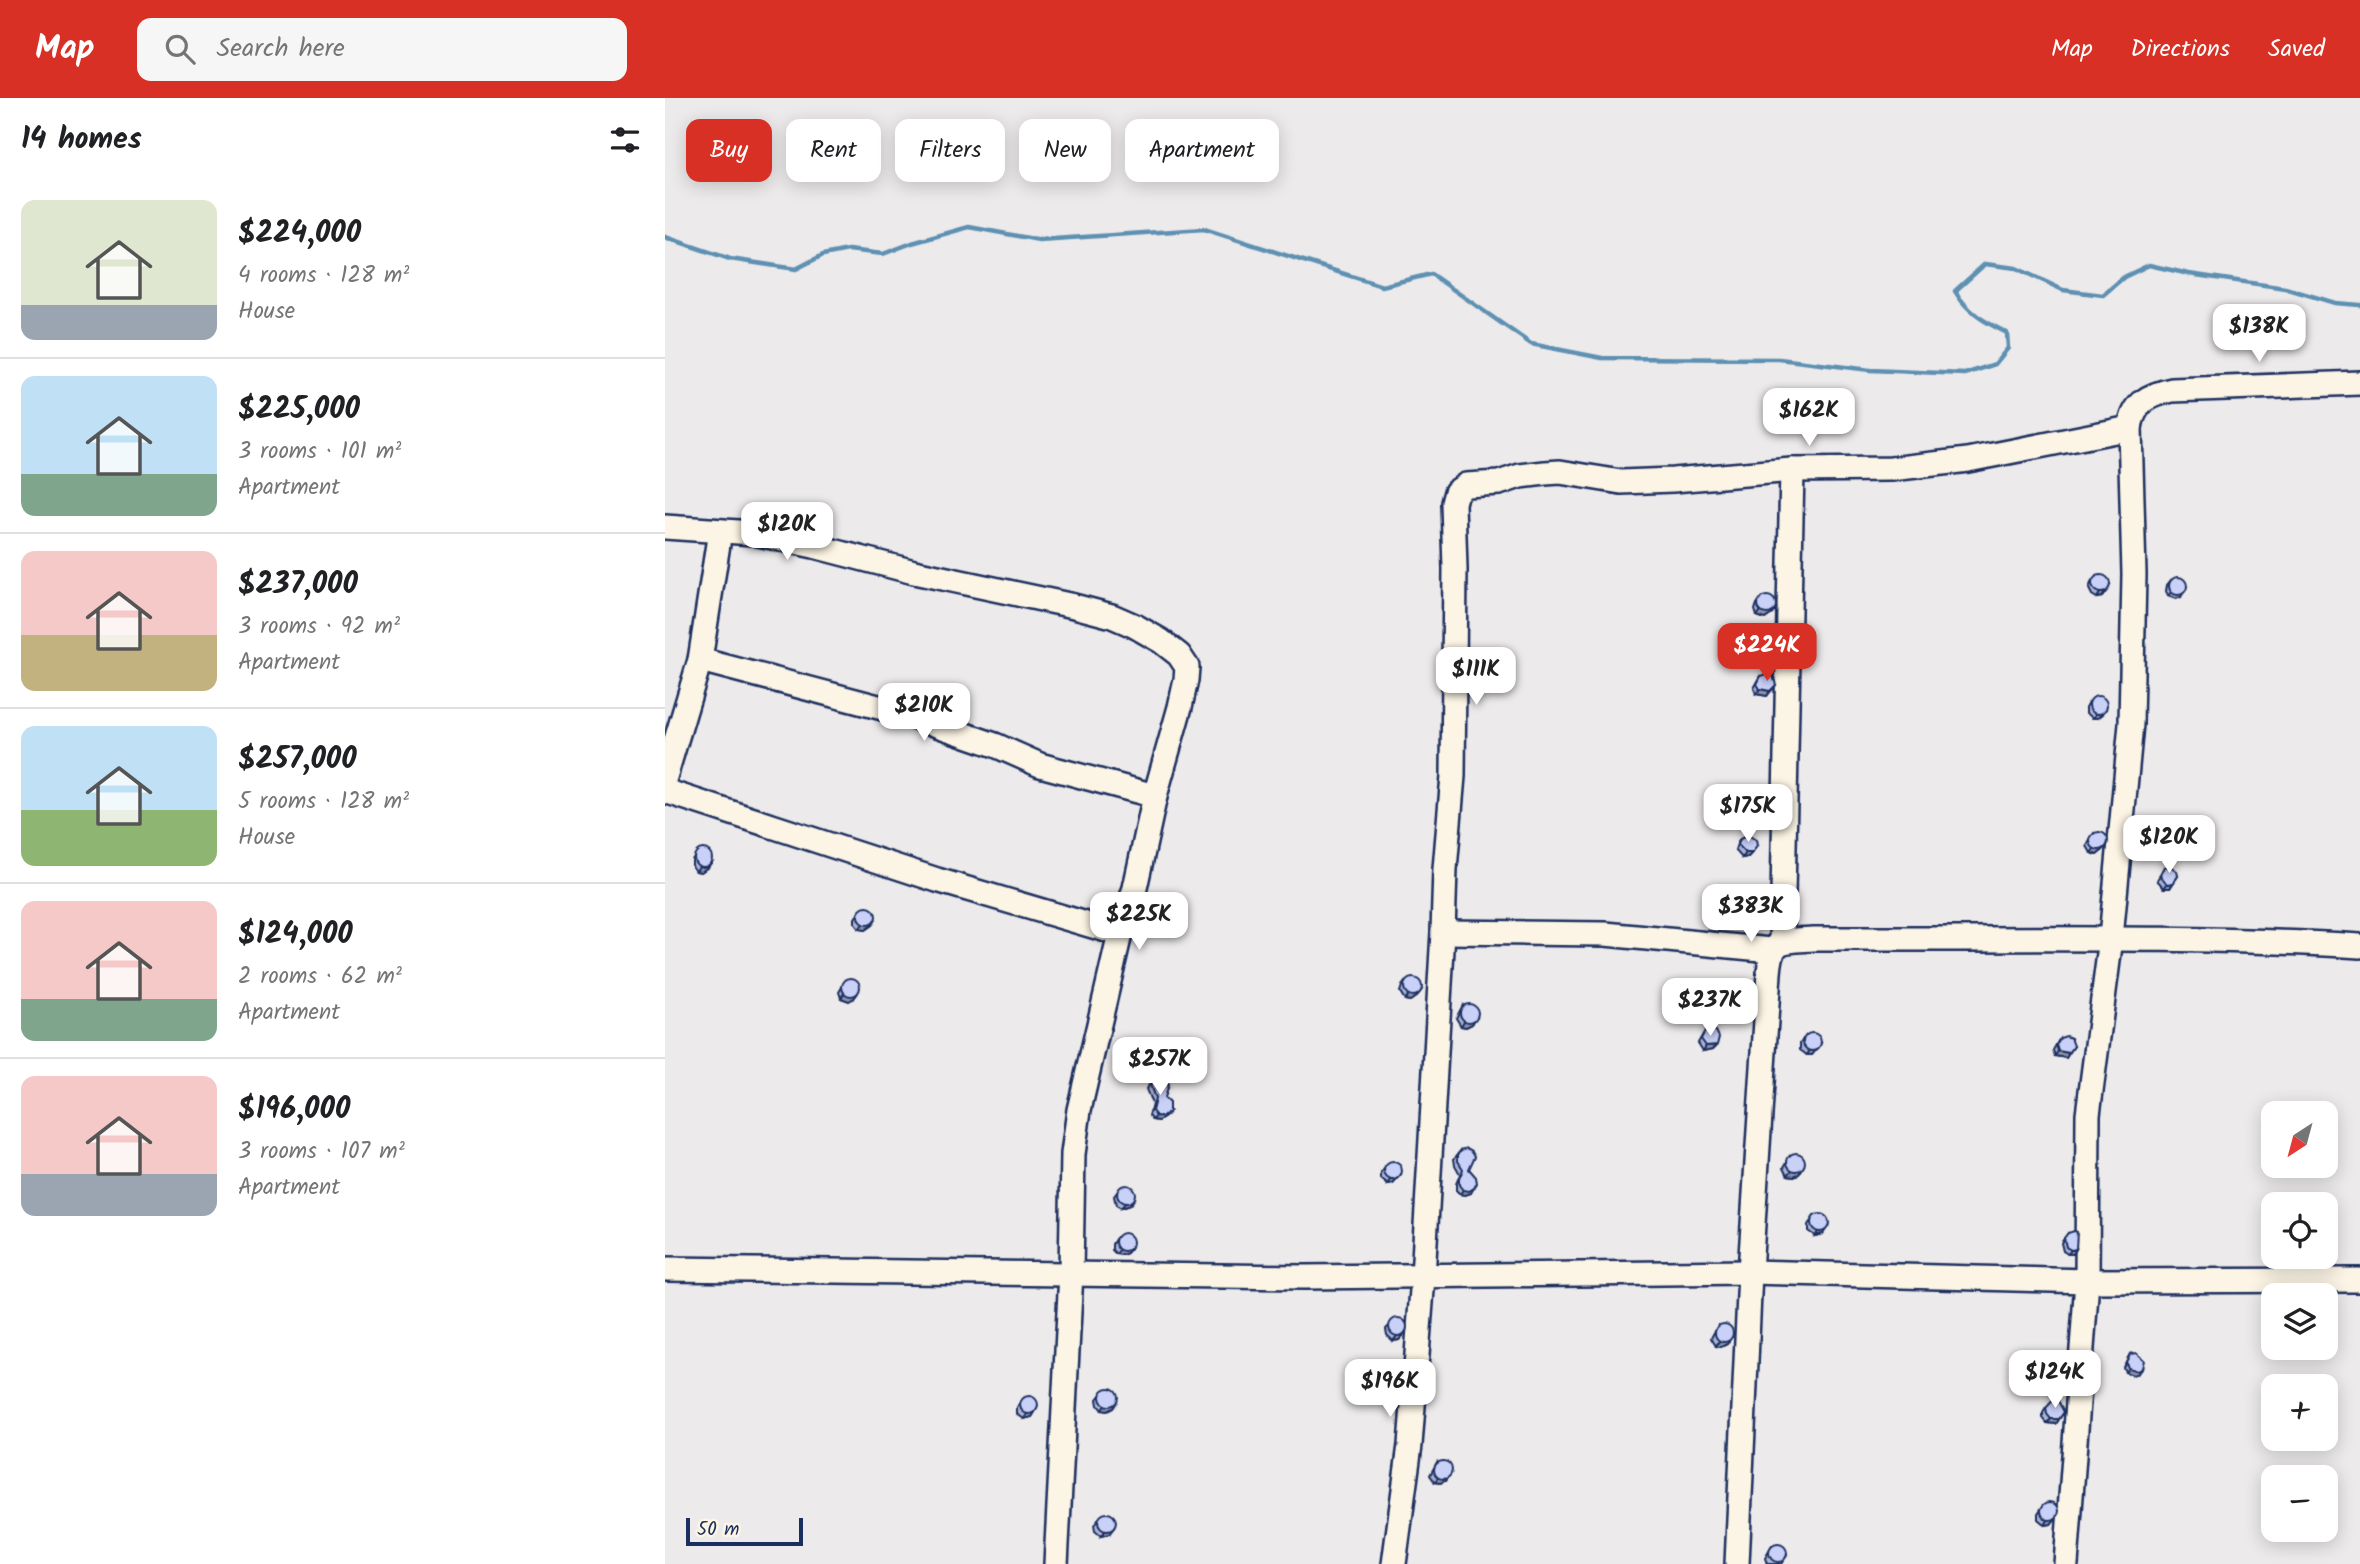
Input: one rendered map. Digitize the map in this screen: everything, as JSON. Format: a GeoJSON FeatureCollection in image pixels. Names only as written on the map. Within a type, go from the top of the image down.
{"type":"FeatureCollection","features":[{"type":"Feature","properties":{"kind":"street"},"geometry":{"type":"LineString","coordinates":[[2066,1564],[2087,1281],[2088,1114],[2111,938],[2131,724],[2134,574],[2130,428],[2132,415],[2153,394],[2201,388],[2360,383]]}},
{"type":"Feature","properties":{"kind":"street"},"geometry":{"type":"LineString","coordinates":[[1394,1564],[1410,1445],[1423,1277],[1445,869],[1453,776],[1453,503],[1456,492],[1466,485],[1499,483],[1520,476],[1560,472],[1621,482],[1792,470],[1892,469],[1968,460],[2130,428]]}},
{"type":"Feature","properties":{"kind":"street"},"geometry":{"type":"LineString","coordinates":[[1737,1564],[1750,1272],[1777,946],[1792,470]]}},
{"type":"Feature","properties":{"kind":"street"},"geometry":{"type":"LineString","coordinates":[[665,527],[753,533],[1112,616],[1161,641],[1179,656],[1187,667],[1187,680],[1155,796],[1135,888],[1120,934],[1079,1110],[1073,1154],[1071,1273],[1056,1564]]}},
{"type":"Feature","properties":{"kind":"street"},"geometry":{"type":"LineString","coordinates":[[665,777],[700,660],[720,531]]}},
{"type":"Feature","properties":{"kind":"street"},"geometry":{"type":"LineString","coordinates":[[700,660],[905,714],[995,745],[1040,765],[1155,796]]}},
{"type":"Feature","properties":{"kind":"street"},"geometry":{"type":"LineString","coordinates":[[665,792],[937,880],[1120,934]]}},
{"type":"Feature","properties":{"kind":"street"},"geometry":{"type":"LineString","coordinates":[[1443,932],[1605,933],[1777,946],[1813,939],[2111,938],[2279,941],[2360,946]]}},
{"type":"Feature","properties":{"kind":"street"},"geometry":{"type":"LineString","coordinates":[[665,1269],[1423,1277],[1750,1272],[2087,1281],[2360,1280]]}},
{"type":"Feature","properties":{"kind":"building"},"geometry":{"type":"Polygon","coordinates":[[[2101,575],[2107,578],[2110,584],[2107,590],[2101,593],[2095,590],[2092,584],[2095,578],[2101,575]]]}},
{"type":"Feature","properties":{"kind":"building"},"geometry":{"type":"Polygon","coordinates":[[[2178,577],[2184,580],[2187,586],[2184,592],[2178,595],[2172,592],[2169,586],[2172,580],[2178,577]]]}},
{"type":"Feature","properties":{"kind":"building"},"geometry":{"type":"Polygon","coordinates":[[[1767,596],[1773,599],[1776,605],[1773,611],[1767,614],[1761,611],[1758,605],[1761,599],[1767,596]]]}},
{"type":"Feature","properties":{"kind":"building"},"geometry":{"type":"Polygon","coordinates":[[[1761,676],[1773,676],[1776,685],[1770,691],[1760,689],[1757,684],[1761,676]]]}},
{"type":"Feature","properties":{"kind":"building"},"geometry":{"type":"Polygon","coordinates":[[[2098,696],[2104,699],[2107,705],[2104,711],[2098,714],[2092,711],[2089,705],[2092,699],[2098,696]]]}},
{"type":"Feature","properties":{"kind":"building"},"geometry":{"type":"Polygon","coordinates":[[[2173,819],[2179,822],[2182,828],[2179,834],[2173,837],[2167,834],[2164,828],[2167,822],[2173,819]]]}},
{"type":"Feature","properties":{"kind":"building"},"geometry":{"type":"Polygon","coordinates":[[[2099,832],[2105,835],[2108,841],[2105,847],[2099,850],[2093,847],[2090,841],[2093,835],[2099,832]]]}},
{"type":"Feature","properties":{"kind":"building"},"geometry":{"type":"Polygon","coordinates":[[[1748,835],[1756,840],[1757,846],[1752,853],[1746,853],[1738,845],[1740,839],[1748,835]]]}},
{"type":"Feature","properties":{"kind":"building"},"geometry":{"type":"Polygon","coordinates":[[[703,849],[709,852],[712,858],[709,864],[703,867],[697,864],[694,858],[697,852],[703,849]]]}},
{"type":"Feature","properties":{"kind":"building"},"geometry":{"type":"Polygon","coordinates":[[[2170,866],[2177,871],[2178,876],[2173,883],[2167,884],[2160,875],[2164,867],[2170,866]]]}},
{"type":"Feature","properties":{"kind":"building"},"geometry":{"type":"Polygon","coordinates":[[[867,907],[873,910],[876,916],[873,922],[867,925],[861,922],[858,916],[861,910],[867,907]]]}},
{"type":"Feature","properties":{"kind":"building"},"geometry":{"type":"Polygon","coordinates":[[[851,978],[857,981],[860,987],[857,993],[851,996],[845,993],[842,987],[845,981],[851,978]]]}},
{"type":"Feature","properties":{"kind":"building"},"geometry":{"type":"Polygon","coordinates":[[[1413,978],[1419,981],[1422,987],[1419,993],[1413,996],[1407,993],[1404,987],[1407,981],[1413,978]]]}},
{"type":"Feature","properties":{"kind":"building"},"geometry":{"type":"Polygon","coordinates":[[[1469,1004],[1475,1007],[1478,1013],[1475,1019],[1469,1022],[1463,1019],[1460,1013],[1463,1007],[1469,1004]]]}},
{"type":"Feature","properties":{"kind":"building"},"geometry":{"type":"Polygon","coordinates":[[[1705,1031],[1716,1031],[1719,1037],[1717,1045],[1706,1046],[1701,1039],[1705,1031]]]}},
{"type":"Feature","properties":{"kind":"building"},"geometry":{"type":"Polygon","coordinates":[[[1812,1033],[1818,1036],[1821,1042],[1818,1048],[1812,1051],[1806,1048],[1803,1042],[1806,1036],[1812,1033]]]}},
{"type":"Feature","properties":{"kind":"building"},"geometry":{"type":"Polygon","coordinates":[[[2060,1038],[2071,1038],[2074,1046],[2069,1053],[2058,1051],[2056,1045],[2060,1038]]]}},
{"type":"Feature","properties":{"kind":"building"},"geometry":{"type":"Polygon","coordinates":[[[1156,1077],[1162,1078],[1168,1085],[1164,1098],[1169,1103],[1169,1112],[1162,1117],[1156,1116],[1152,1111],[1155,1099],[1150,1084],[1156,1077]]]}},
{"type":"Feature","properties":{"kind":"building"},"geometry":{"type":"Polygon","coordinates":[[[1467,1148],[1475,1156],[1469,1169],[1476,1177],[1477,1183],[1469,1191],[1463,1190],[1459,1185],[1463,1169],[1458,1155],[1461,1150],[1467,1148]]]}},
{"type":"Feature","properties":{"kind":"building"},"geometry":{"type":"Polygon","coordinates":[[[1796,1153],[1802,1156],[1805,1162],[1802,1168],[1796,1171],[1790,1168],[1787,1162],[1790,1156],[1796,1153]]]}},
{"type":"Feature","properties":{"kind":"building"},"geometry":{"type":"Polygon","coordinates":[[[1393,1162],[1399,1165],[1402,1171],[1399,1177],[1393,1180],[1387,1177],[1384,1171],[1387,1165],[1393,1162]]]}},
{"type":"Feature","properties":{"kind":"building"},"geometry":{"type":"Polygon","coordinates":[[[1126,1185],[1132,1188],[1135,1194],[1132,1200],[1126,1203],[1120,1200],[1117,1194],[1120,1188],[1126,1185]]]}},
{"type":"Feature","properties":{"kind":"building"},"geometry":{"type":"Polygon","coordinates":[[[1820,1214],[1826,1217],[1829,1223],[1826,1229],[1820,1232],[1814,1229],[1811,1223],[1814,1217],[1820,1214]]]}},
{"type":"Feature","properties":{"kind":"building"},"geometry":{"type":"Polygon","coordinates":[[[2074,1231],[2077,1232],[2076,1249],[2071,1250],[2066,1247],[2064,1238],[2074,1231]]]}},
{"type":"Feature","properties":{"kind":"building"},"geometry":{"type":"Polygon","coordinates":[[[1124,1233],[1130,1236],[1133,1242],[1130,1248],[1124,1251],[1118,1248],[1115,1242],[1118,1236],[1124,1233]]]}},
{"type":"Feature","properties":{"kind":"building"},"geometry":{"type":"Polygon","coordinates":[[[1398,1318],[1404,1321],[1407,1327],[1404,1333],[1398,1336],[1392,1333],[1389,1327],[1392,1321],[1398,1318]]]}},
{"type":"Feature","properties":{"kind":"building"},"geometry":{"type":"Polygon","coordinates":[[[1724,1324],[1730,1327],[1733,1333],[1730,1339],[1724,1342],[1718,1339],[1715,1333],[1718,1327],[1724,1324]]]}},
{"type":"Feature","properties":{"kind":"building"},"geometry":{"type":"Polygon","coordinates":[[[2136,1353],[2144,1360],[2142,1368],[2137,1371],[2128,1368],[2126,1362],[2130,1354],[2136,1353]]]}},
{"type":"Feature","properties":{"kind":"building"},"geometry":{"type":"Polygon","coordinates":[[[2061,1373],[2066,1377],[2067,1383],[2055,1394],[2049,1385],[2049,1379],[2052,1374],[2061,1373]]]}},
{"type":"Feature","properties":{"kind":"building"},"geometry":{"type":"Polygon","coordinates":[[[1392,1375],[1398,1378],[1401,1384],[1398,1390],[1392,1393],[1386,1390],[1383,1384],[1386,1378],[1392,1375]]]}},
{"type":"Feature","properties":{"kind":"building"},"geometry":{"type":"Polygon","coordinates":[[[1109,1388],[1115,1391],[1118,1397],[1115,1403],[1109,1406],[1103,1403],[1100,1397],[1103,1391],[1109,1388]]]}},
{"type":"Feature","properties":{"kind":"building"},"geometry":{"type":"Polygon","coordinates":[[[1029,1396],[1035,1399],[1038,1405],[1035,1411],[1029,1414],[1023,1411],[1020,1405],[1023,1399],[1029,1396]]]}},
{"type":"Feature","properties":{"kind":"building"},"geometry":{"type":"Polygon","coordinates":[[[2056,1397],[2064,1412],[2059,1419],[2051,1419],[2046,1408],[2056,1397]]]}},
{"type":"Feature","properties":{"kind":"building"},"geometry":{"type":"Polygon","coordinates":[[[1443,1461],[1449,1464],[1452,1470],[1449,1476],[1443,1479],[1437,1476],[1434,1470],[1437,1464],[1443,1461]]]}},
{"type":"Feature","properties":{"kind":"building"},"geometry":{"type":"Polygon","coordinates":[[[2050,1502],[2056,1505],[2059,1511],[2056,1517],[2050,1520],[2044,1517],[2041,1511],[2044,1505],[2050,1502]]]}},
{"type":"Feature","properties":{"kind":"building"},"geometry":{"type":"Polygon","coordinates":[[[1107,1513],[1113,1516],[1116,1522],[1113,1528],[1107,1531],[1101,1528],[1098,1522],[1101,1516],[1107,1513]]]}},
{"type":"Feature","properties":{"kind":"building"},"geometry":{"type":"Polygon","coordinates":[[[1778,1544],[1784,1547],[1787,1553],[1784,1559],[1778,1562],[1772,1559],[1769,1553],[1772,1547],[1778,1544]]]}},
{"type":"Feature","properties":{"kind":"waterway"},"geometry":{"type":"LineString","coordinates":[[665,237],[730,259],[796,269],[823,255],[848,250],[883,254],[969,227],[1039,240],[1204,229],[1382,286],[1431,274],[1531,344],[1602,358],[1779,359],[1870,370],[1965,374],[1995,364],[2008,348],[2007,333],[1978,316],[1955,291],[1985,264],[2016,268],[2063,290],[2103,295],[2124,277],[2149,265],[2189,274],[2285,288],[2335,303],[2360,305]]}}]}
